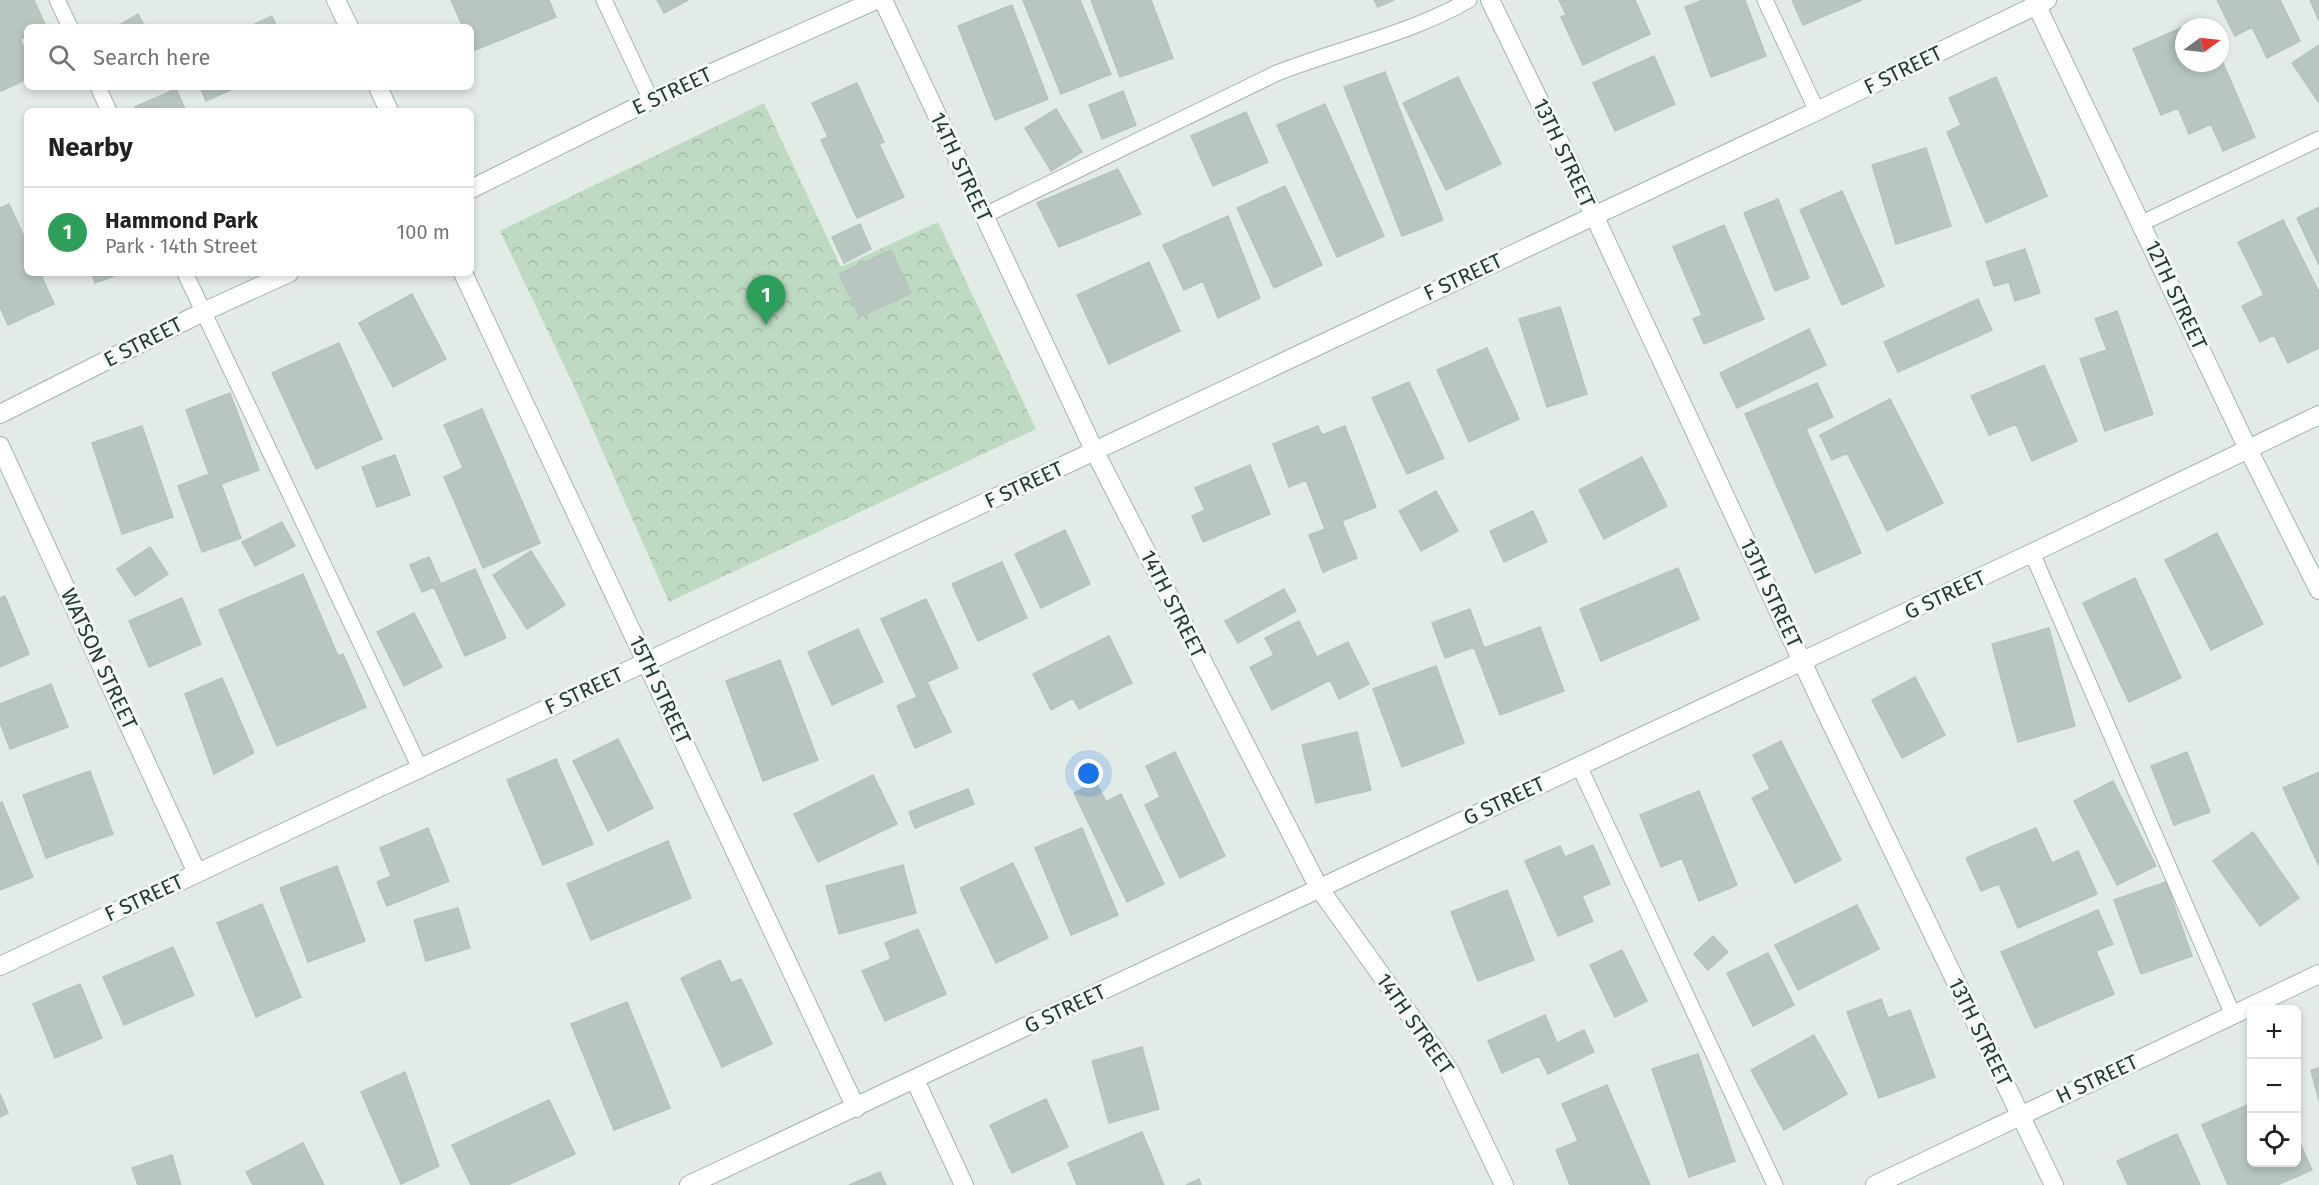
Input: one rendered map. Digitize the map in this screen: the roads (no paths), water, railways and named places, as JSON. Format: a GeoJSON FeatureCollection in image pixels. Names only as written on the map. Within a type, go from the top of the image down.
{"type":"FeatureCollection","features":[{"type":"Feature","properties":{"kind":"street"},"geometry":{"type":"LineString","coordinates":[[336,0],[348,24]]}},
{"type":"Feature","properties":{"kind":"street","name":"E STREET"},"geometry":{"type":"LineString","coordinates":[[474,188],[651,100],[876,0]]}},
{"type":"Feature","properties":{"kind":"street","name":"14TH STREET"},"geometry":{"type":"LineString","coordinates":[[883,0],[1095,452],[1320,888],[1449,1070],[1504,1185]]}},
{"type":"Feature","properties":{"kind":"street","name":"13TH STREET"},"geometry":{"type":"LineString","coordinates":[[1490,0],[1803,662],[2054,1185]]}},
{"type":"Feature","properties":{"kind":"street","name":"F STREET"},"geometry":{"type":"LineString","coordinates":[[0,966],[1817,111],[2039,2]]}},
{"type":"Feature","properties":{"kind":"street","name":"12TH STREET"},"geometry":{"type":"LineString","coordinates":[[2039,2],[2248,449],[2319,590]]}},
{"type":"Feature","properties":{"kind":"street"},"geometry":{"type":"LineString","coordinates":[[379,90],[388,108]]}},
{"type":"Feature","properties":{"kind":"street","name":"E STREET"},"geometry":{"type":"LineString","coordinates":[[0,414],[203,312],[282,276]]}},
{"type":"Feature","properties":{"kind":"street","name":"15TH STREET"},"geometry":{"type":"LineString","coordinates":[[465,276],[856,1108]]}},
{"type":"Feature","properties":{"kind":"street","name":"G STREET"},"geometry":{"type":"LineString","coordinates":[[689,1185],[2032,554],[2319,415]]}},
{"type":"Feature","properties":{"kind":"street","name":"WATSON STREET"},"geometry":{"type":"LineString","coordinates":[[0,446],[197,873]]}},
{"type":"Feature","properties":{"kind":"street","name":"H STREET"},"geometry":{"type":"LineString","coordinates":[[1875,1185],[2319,974]]}},
{"type":"Feature","properties":{"kind":"street"},"geometry":{"type":"LineString","coordinates":[[915,1080],[964,1185]]}},
{"type":"Feature","properties":{"kind":"lane"},"geometry":{"type":"LineString","coordinates":[[57,0],[69,24]]}},
{"type":"Feature","properties":{"kind":"lane"},"geometry":{"type":"LineString","coordinates":[[604,0],[651,100]]}},
{"type":"Feature","properties":{"kind":"lane"},"geometry":{"type":"LineString","coordinates":[[983,216],[1277,73],[1319,56],[1371,41],[1469,0]]}},
{"type":"Feature","properties":{"kind":"lane"},"geometry":{"type":"LineString","coordinates":[[1765,0],[1817,111]]}},
{"type":"Feature","properties":{"kind":"lane"},"geometry":{"type":"LineString","coordinates":[[99,90],[108,108]]}},
{"type":"Feature","properties":{"kind":"lane"},"geometry":{"type":"LineString","coordinates":[[2142,223],[2319,139]]}},
{"type":"Feature","properties":{"kind":"lane"},"geometry":{"type":"LineString","coordinates":[[186,276],[420,768]]}},
{"type":"Feature","properties":{"kind":"lane"},"geometry":{"type":"LineString","coordinates":[[2032,554],[2233,1016]]}},
{"type":"Feature","properties":{"kind":"lane"},"geometry":{"type":"LineString","coordinates":[[1579,766],[1775,1185]]}},
{"type":"Feature","properties":{"kind":"place","name":"Hammond Park"},"geometry":{"type":"Point","coordinates":[766,325]}}]}
